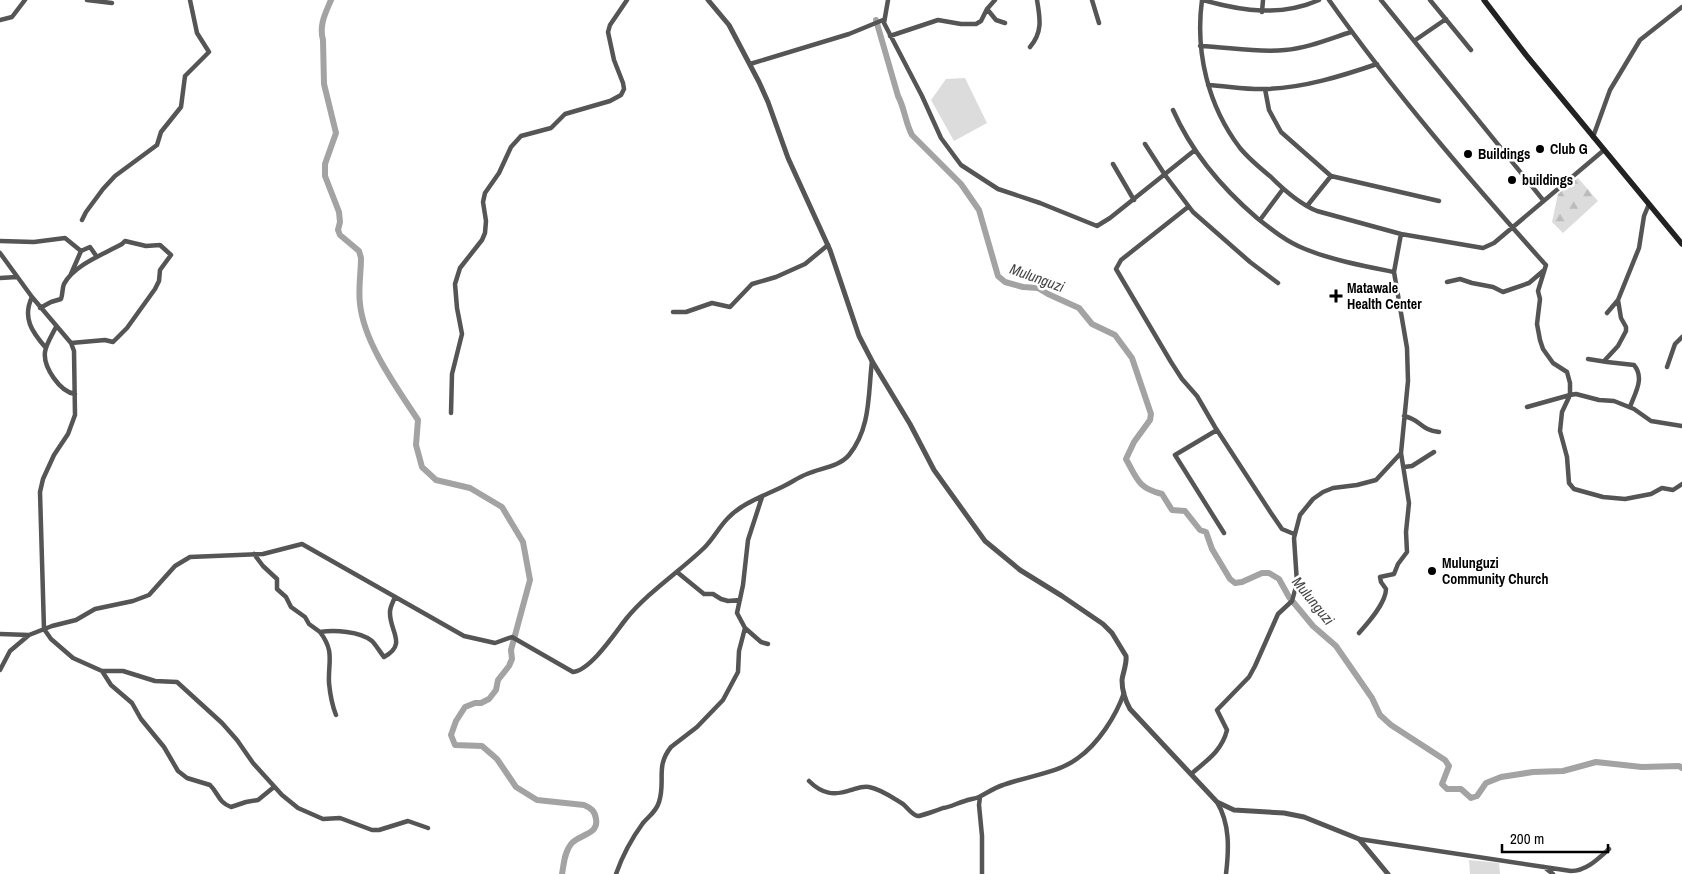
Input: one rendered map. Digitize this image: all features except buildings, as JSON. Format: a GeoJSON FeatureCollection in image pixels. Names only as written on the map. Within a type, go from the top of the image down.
{"type":"FeatureCollection","features":[{"type":"Feature","properties":{"kind":"main road"},"geometry":{"type":"LineString","coordinates":[[1488,2],[1522,50],[1682,244]]}},
{"type":"Feature","properties":{"kind":"street"},"geometry":{"type":"LineString","coordinates":[[0,20],[12,17],[25,0]]}},
{"type":"Feature","properties":{"kind":"street"},"geometry":{"type":"LineString","coordinates":[[87,0],[112,4]]}},
{"type":"Feature","properties":{"kind":"street"},"geometry":{"type":"LineString","coordinates":[[82,220],[84,213],[115,176],[157,145],[161,132],[182,104],[185,76],[209,52],[197,33],[190,0]]}},
{"type":"Feature","properties":{"kind":"street"},"geometry":{"type":"LineString","coordinates":[[451,413],[452,374],[462,334],[455,284],[460,268],[482,240],[485,233],[486,221],[482,202],[485,193],[499,173],[512,148],[522,136],[551,128],[565,114],[610,101],[621,95],[624,89],[623,83],[614,60],[608,32],[610,25],[627,0]]}},
{"type":"Feature","properties":{"kind":"street"},"geometry":{"type":"LineString","coordinates":[[708,0],[729,25],[750,64],[768,102],[780,140],[799,185],[828,245],[856,330],[934,470],[979,535],[1020,570],[1088,613],[1112,633],[1126,656],[1122,680],[1126,701],[1136,716],[1217,802],[1224,814],[1227,825],[1228,859],[1226,874]]}},
{"type":"Feature","properties":{"kind":"street"},"geometry":{"type":"LineString","coordinates":[[888,0],[883,20],[941,138],[948,150],[962,166],[998,189],[1040,203],[1094,226],[1102,224],[1134,200],[1195,150]]}},
{"type":"Feature","properties":{"kind":"street"},"geometry":{"type":"LineString","coordinates":[[890,36],[938,20],[961,24],[976,24],[981,21],[987,9],[995,0]]}},
{"type":"Feature","properties":{"kind":"street"},"geometry":{"type":"LineString","coordinates":[[1030,47],[1037,38],[1039,30],[1040,18],[1037,0]]}},
{"type":"Feature","properties":{"kind":"street"},"geometry":{"type":"LineString","coordinates":[[1092,0],[1099,23]]}},
{"type":"Feature","properties":{"kind":"street"},"geometry":{"type":"LineString","coordinates":[[1319,0],[1296,7],[1262,12],[1202,0],[1200,21],[1200,46],[1208,85],[1222,118],[1241,149],[1283,189],[1307,206],[1338,217],[1401,234],[1483,248],[1494,243],[1604,150]]}},
{"type":"Feature","properties":{"kind":"street"},"geometry":{"type":"LineString","coordinates":[[1262,12],[1263,0]]}},
{"type":"Feature","properties":{"kind":"street"},"geometry":{"type":"LineString","coordinates":[[1328,0],[1377,64],[1512,227],[1546,265],[1538,291],[1540,299],[1537,318],[1543,349],[1553,363],[1567,372],[1570,384],[1570,395],[1562,412],[1560,431],[1567,457],[1569,483],[1574,489],[1603,497],[1625,499],[1651,494],[1662,488],[1673,490],[1682,484]]}},
{"type":"Feature","properties":{"kind":"street"},"geometry":{"type":"LineString","coordinates":[[1381,0],[1543,200]]}},
{"type":"Feature","properties":{"kind":"street"},"geometry":{"type":"LineString","coordinates":[[1430,0],[1471,50]]}},
{"type":"Feature","properties":{"kind":"street"},"geometry":{"type":"LineString","coordinates":[[1593,137],[1610,90],[1628,63],[1640,40],[1682,7]]}},
{"type":"Feature","properties":{"kind":"street"},"geometry":{"type":"LineString","coordinates":[[987,9],[996,20],[1005,23]]}},
{"type":"Feature","properties":{"kind":"street"},"geometry":{"type":"LineString","coordinates":[[1414,41],[1446,19]]}},
{"type":"Feature","properties":{"kind":"street"},"geometry":{"type":"LineString","coordinates":[[750,64],[849,34],[883,20]]}},
{"type":"Feature","properties":{"kind":"street"},"geometry":{"type":"LineString","coordinates":[[1200,46],[1265,51],[1283,50],[1307,46],[1351,32]]}},
{"type":"Feature","properties":{"kind":"street"},"geometry":{"type":"LineString","coordinates":[[1208,85],[1265,90],[1322,80],[1377,64]]}},
{"type":"Feature","properties":{"kind":"street"},"geometry":{"type":"LineString","coordinates":[[1265,90],[1269,110],[1281,132],[1331,176],[1439,201]]}},
{"type":"Feature","properties":{"kind":"street"},"geometry":{"type":"LineString","coordinates":[[1173,110],[1179,124],[1216,180],[1260,220],[1285,239],[1305,250],[1394,272]]}},
{"type":"Feature","properties":{"kind":"street"},"geometry":{"type":"LineString","coordinates":[[1145,144],[1188,207],[1250,262],[1278,283]]}},
{"type":"Feature","properties":{"kind":"street"},"geometry":{"type":"LineString","coordinates":[[1113,164],[1134,200]]}},
{"type":"Feature","properties":{"kind":"street"},"geometry":{"type":"LineString","coordinates":[[1307,206],[1331,176]]}},
{"type":"Feature","properties":{"kind":"street"},"geometry":{"type":"LineString","coordinates":[[1260,220],[1283,189]]}},
{"type":"Feature","properties":{"kind":"street"},"geometry":{"type":"LineString","coordinates":[[1607,313],[1618,300],[1639,248],[1644,216],[1649,204]]}},
{"type":"Feature","properties":{"kind":"street"},"geometry":{"type":"LineString","coordinates":[[1188,207],[1130,252],[1118,263],[1116,269],[1182,379],[1196,396],[1282,529],[1294,534]]}},
{"type":"Feature","properties":{"kind":"street"},"geometry":{"type":"LineString","coordinates":[[1358,633],[1376,612],[1386,594],[1386,589],[1380,577],[1394,574],[1398,564],[1407,552],[1406,532],[1409,503],[1401,453],[1408,381],[1407,348],[1394,272],[1401,234]]}},
{"type":"Feature","properties":{"kind":"street"},"geometry":{"type":"LineString","coordinates":[[0,241],[34,242],[65,238],[81,251]]}},
{"type":"Feature","properties":{"kind":"street"},"geometry":{"type":"LineString","coordinates":[[71,274],[127,241],[146,246],[160,245],[171,255],[160,270],[159,281],[155,289],[113,342],[105,340],[71,343]]}},
{"type":"Feature","properties":{"kind":"street"},"geometry":{"type":"LineString","coordinates":[[673,312],[686,312],[712,303],[730,306],[752,284],[776,277],[805,264],[828,245]]}},
{"type":"Feature","properties":{"kind":"street"},"geometry":{"type":"LineString","coordinates":[[40,308],[61,299],[64,285],[81,251],[89,247],[97,258]]}},
{"type":"Feature","properties":{"kind":"street"},"geometry":{"type":"LineString","coordinates":[[0,253],[40,308],[71,343],[74,355],[76,408],[72,424],[66,438],[54,456],[43,480],[40,492],[44,629],[51,639],[73,658],[102,671],[123,671],[155,681],[177,682],[222,723],[237,740],[250,760],[292,804],[323,819],[340,818],[376,830],[408,821],[428,828]]}},
{"type":"Feature","properties":{"kind":"street"},"geometry":{"type":"LineString","coordinates":[[1447,282],[1460,279],[1493,286],[1503,292],[1529,283],[1544,270]]}},
{"type":"Feature","properties":{"kind":"street"},"geometry":{"type":"LineString","coordinates":[[0,278],[17,277]]}},
{"type":"Feature","properties":{"kind":"street"},"geometry":{"type":"LineString","coordinates":[[32,297],[27,307],[28,322],[46,348]]}},
{"type":"Feature","properties":{"kind":"street"},"geometry":{"type":"LineString","coordinates":[[1607,362],[1606,359],[1618,346],[1626,331],[1621,318],[1618,300]]}},
{"type":"Feature","properties":{"kind":"street"},"geometry":{"type":"LineString","coordinates":[[56,327],[46,348],[45,358],[55,382],[70,393],[75,394]]}},
{"type":"Feature","properties":{"kind":"street"},"geometry":{"type":"LineString","coordinates":[[1667,367],[1675,344],[1682,337]]}},
{"type":"Feature","properties":{"kind":"street"},"geometry":{"type":"LineString","coordinates":[[1588,359],[1634,365],[1636,367],[1640,380],[1630,407]]}},
{"type":"Feature","properties":{"kind":"street"},"geometry":{"type":"LineString","coordinates":[[0,670],[10,651],[28,635],[76,620],[95,609],[133,601],[149,595],[175,566],[190,556],[271,553],[290,546],[304,544],[464,636],[495,643],[512,637],[535,652],[576,672],[596,656],[627,618],[654,590],[677,572],[715,536],[729,517],[762,496],[808,474],[842,462],[850,454],[867,418],[872,361]]}},
{"type":"Feature","properties":{"kind":"street"},"geometry":{"type":"LineString","coordinates":[[1527,408],[1576,394],[1599,400],[1614,401],[1630,407],[1651,421],[1682,426]]}},
{"type":"Feature","properties":{"kind":"street"},"geometry":{"type":"LineString","coordinates":[[1404,416],[1416,420],[1426,430],[1439,432]]}},
{"type":"Feature","properties":{"kind":"street"},"geometry":{"type":"LineString","coordinates":[[1217,430],[1174,455],[1224,533]]}},
{"type":"Feature","properties":{"kind":"street"},"geometry":{"type":"LineString","coordinates":[[1404,467],[1412,466],[1434,452]]}},
{"type":"Feature","properties":{"kind":"street"},"geometry":{"type":"LineString","coordinates":[[1191,774],[1212,757],[1221,744],[1227,730],[1217,710],[1249,677],[1278,614],[1292,601],[1297,583],[1294,534],[1300,515],[1313,499],[1333,488],[1376,480],[1401,453]]}},
{"type":"Feature","properties":{"kind":"street"},"geometry":{"type":"LineString","coordinates":[[762,496],[748,540],[743,585],[737,614],[745,628],[761,642],[768,644]]}},
{"type":"Feature","properties":{"kind":"street"},"geometry":{"type":"LineString","coordinates":[[254,554],[262,566],[277,579],[277,589],[286,597],[291,607],[305,617],[309,624],[320,632],[327,641],[330,651],[329,682],[336,715]]}},
{"type":"Feature","properties":{"kind":"street"},"geometry":{"type":"LineString","coordinates":[[677,572],[704,594],[713,594],[728,601],[740,600]]}},
{"type":"Feature","properties":{"kind":"street"},"geometry":{"type":"LineString","coordinates":[[320,632],[333,630],[366,637],[371,640],[384,657],[396,648],[390,614],[395,597]]}},
{"type":"Feature","properties":{"kind":"street"},"geometry":{"type":"LineString","coordinates":[[616,874],[644,822],[656,811],[663,787],[662,765],[667,753],[709,715],[722,700],[738,672],[739,651],[745,628]]}},
{"type":"Feature","properties":{"kind":"street"},"geometry":{"type":"LineString","coordinates":[[0,634],[28,635]]}},
{"type":"Feature","properties":{"kind":"street"},"geometry":{"type":"LineString","coordinates":[[102,671],[112,685],[132,703],[141,719],[164,747],[178,771],[184,777],[210,785],[219,799],[231,807],[258,800],[274,787]]}},
{"type":"Feature","properties":{"kind":"street"},"geometry":{"type":"LineString","coordinates":[[809,781],[817,789],[832,794],[850,791],[862,786],[872,788],[883,792],[904,805],[914,815],[920,816],[980,797],[987,791],[1003,784],[1032,777],[1077,759],[1087,751],[1106,727],[1124,693]]}},
{"type":"Feature","properties":{"kind":"street"},"geometry":{"type":"LineString","coordinates":[[980,797],[982,874]]}},
{"type":"Feature","properties":{"kind":"street"},"geometry":{"type":"LineString","coordinates":[[1217,802],[1234,810],[1284,812],[1304,817],[1358,839],[1543,867],[1578,871],[1609,849]]}},
{"type":"Feature","properties":{"kind":"street"},"geometry":{"type":"LineString","coordinates":[[1358,839],[1388,874]]}},
{"type":"Feature","properties":{"kind":"street"},"geometry":{"type":"LineString","coordinates":[[1543,867],[1553,874]]}},
{"type":"Feature","properties":{"kind":"green space"},"geometry":{"type":"Polygon","coordinates":[[[965,78],[987,123],[954,141],[931,100],[946,79],[965,78]]]}},
{"type":"Feature","properties":{"kind":"green space"},"geometry":{"type":"Polygon","coordinates":[[[1578,178],[1598,201],[1563,233],[1552,222],[1558,194],[1578,178]]]}},
{"type":"Feature","properties":{"kind":"green space"},"geometry":{"type":"Polygon","coordinates":[[[1469,860],[1499,863],[1500,874],[1470,874],[1469,860]]]}},
{"type":"Feature","properties":{"kind":"waterway"},"geometry":{"type":"LineString","coordinates":[[331,0],[323,20],[322,35],[324,84],[336,133],[325,164],[325,176],[339,212],[340,222],[338,230],[340,235],[359,251],[361,258],[359,298],[368,334],[391,380],[418,420],[416,445],[422,467],[436,480],[470,488],[502,507],[523,542],[530,580],[511,650],[512,659],[509,666],[498,680],[496,690],[489,699],[465,707],[456,721],[451,735],[455,745],[482,746],[497,759],[516,787],[537,800],[584,805],[592,810],[595,814],[596,824],[592,831],[571,844],[566,855],[562,874]]}},
{"type":"Feature","properties":{"kind":"waterway","name":"Mulunguzi"},"geometry":{"type":"LineString","coordinates":[[876,20],[898,96],[912,135],[961,184],[979,210],[998,276],[1005,282],[1023,287],[1038,288],[1079,308],[1092,324],[1115,335],[1132,358],[1151,414],[1150,420],[1134,442],[1126,459],[1139,482],[1148,489],[1162,494],[1172,510],[1185,511],[1200,530],[1206,532],[1212,549],[1230,579],[1235,583],[1262,573],[1269,573],[1279,579],[1289,597],[1313,626],[1336,646],[1372,698],[1380,715],[1391,725],[1445,760],[1449,766],[1442,784],[1447,789],[1461,789],[1471,798],[1477,796],[1486,783],[1501,777],[1533,772],[1563,771],[1596,762],[1642,767],[1679,766],[1682,768]]}},
{"type":"Feature","properties":{"kind":"place","name":"Club G"},"geometry":{"type":"Point","coordinates":[1540,149]}},
{"type":"Feature","properties":{"kind":"place","name":"Buildings"},"geometry":{"type":"Point","coordinates":[1468,154]}},
{"type":"Feature","properties":{"kind":"place","name":"buildings"},"geometry":{"type":"Point","coordinates":[1512,180]}},
{"type":"Feature","properties":{"kind":"place","name":"Matawale Health Center"},"geometry":{"type":"Point","coordinates":[1336,296]}},
{"type":"Feature","properties":{"kind":"place","name":"Mulunguzi Community Church"},"geometry":{"type":"Point","coordinates":[1432,571]}}]}
